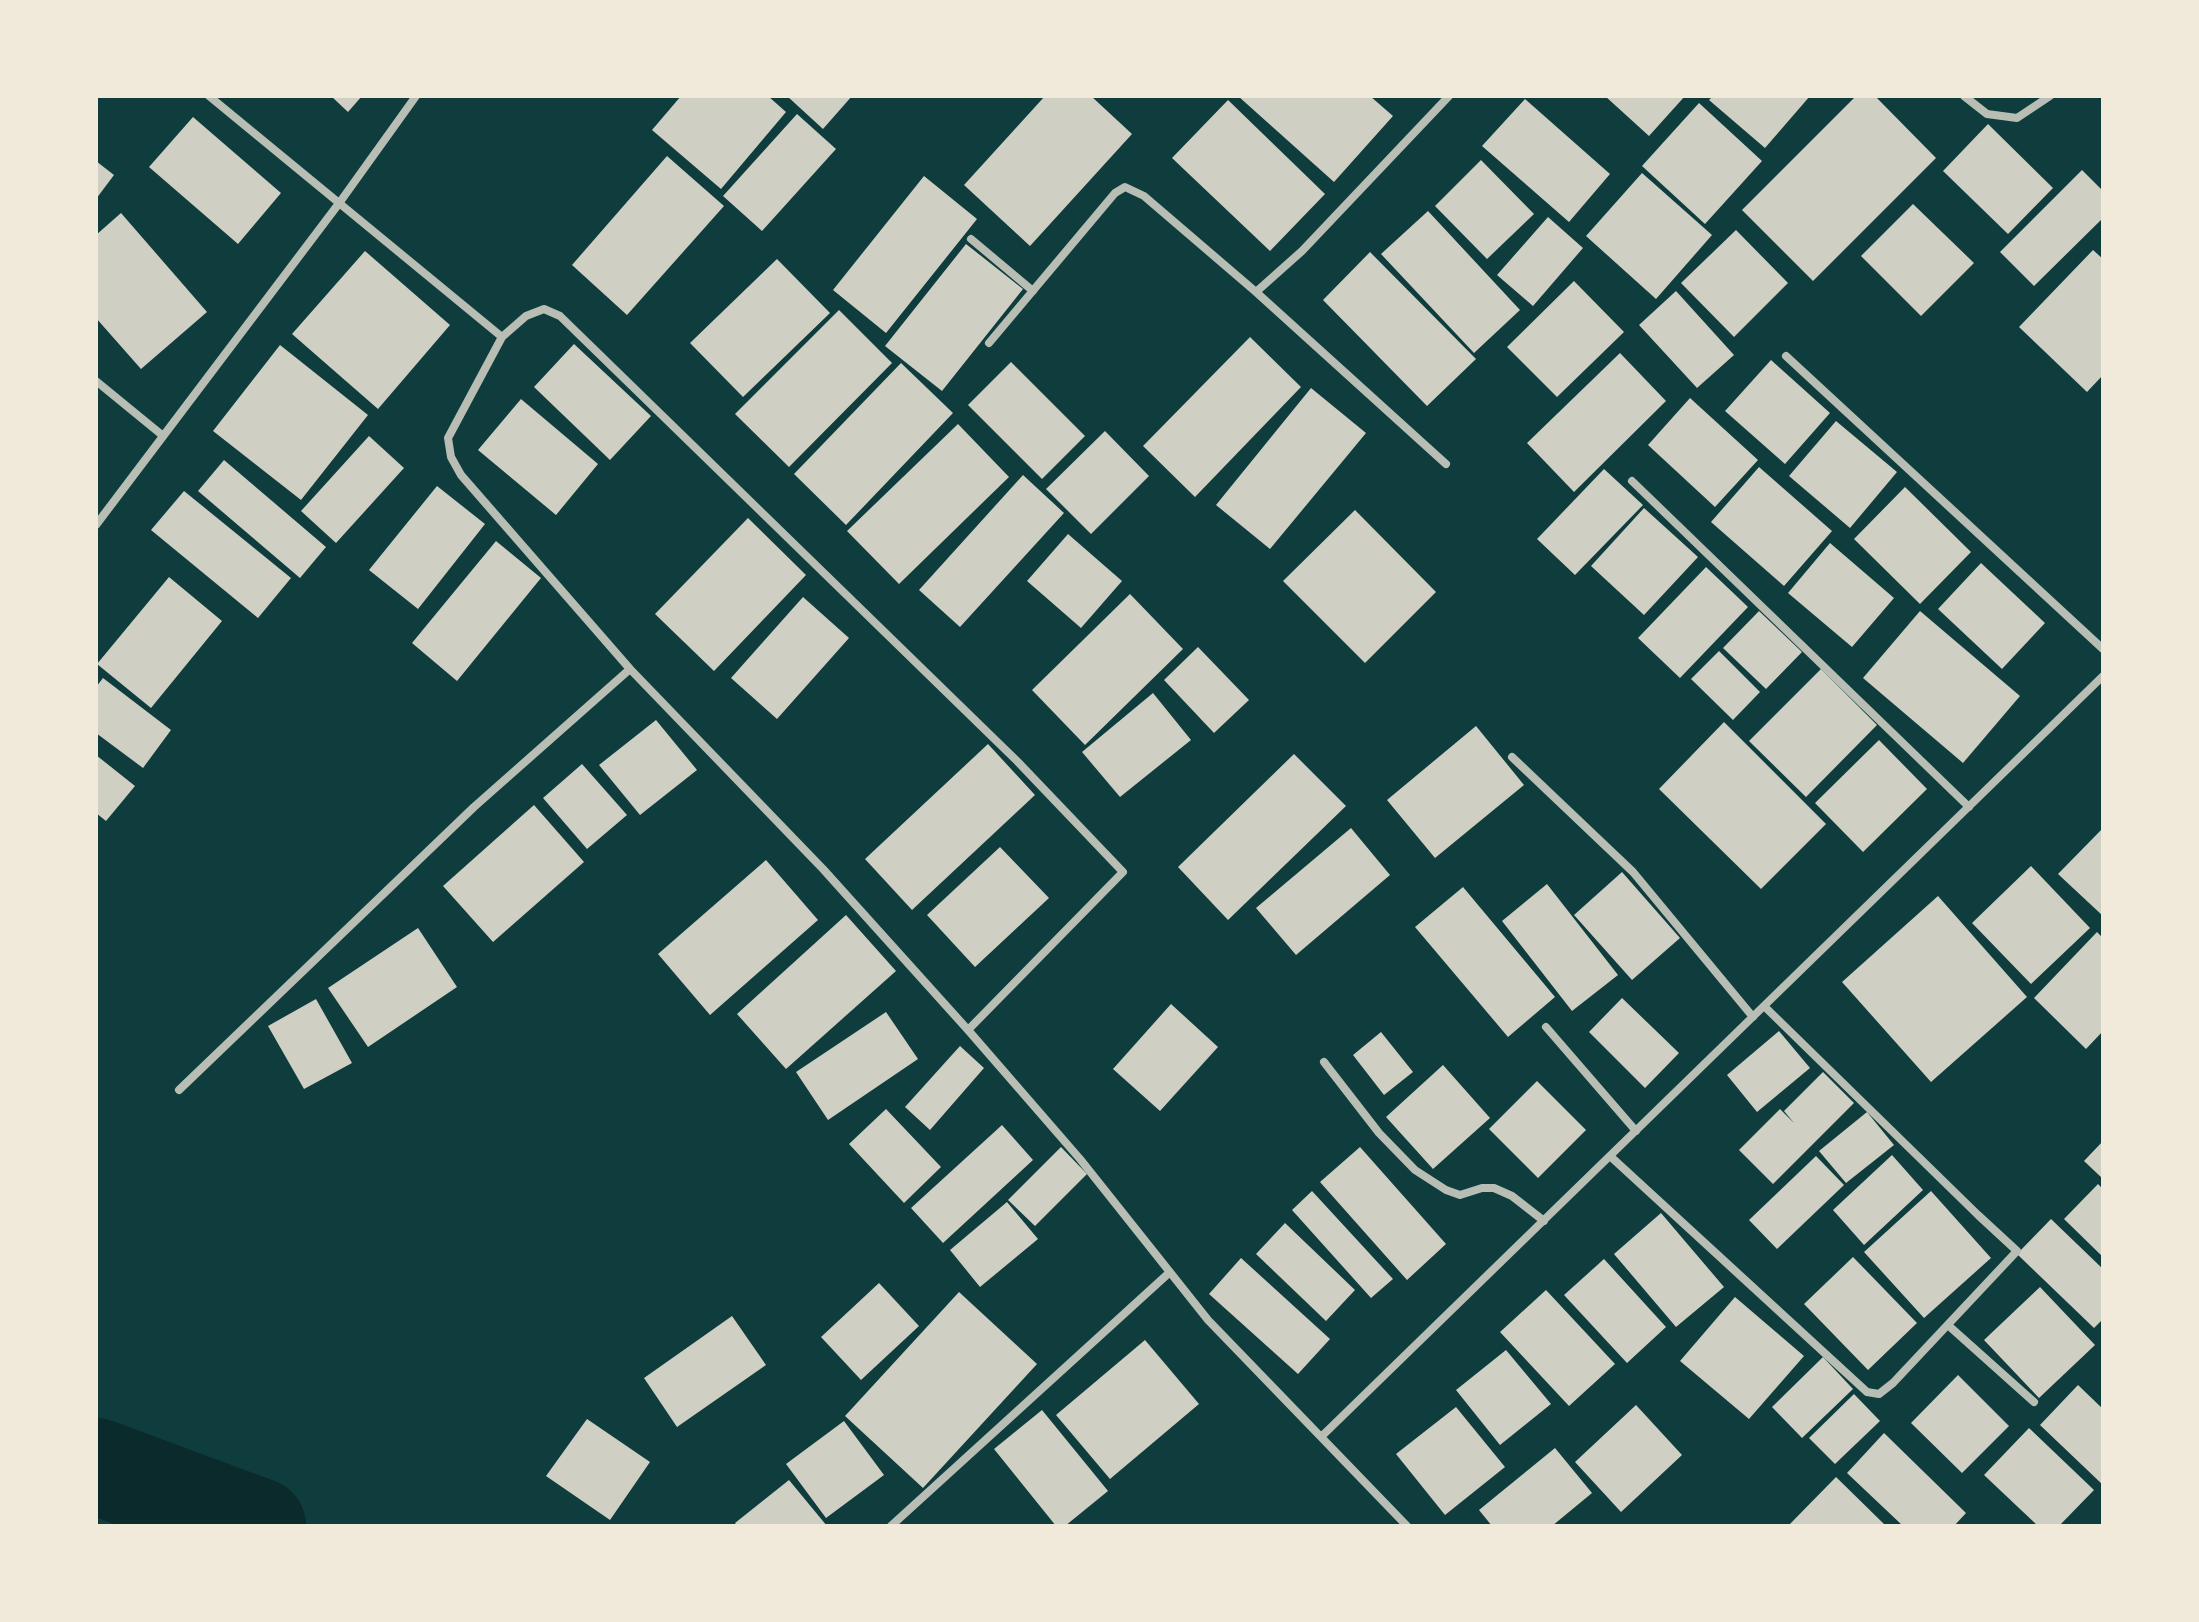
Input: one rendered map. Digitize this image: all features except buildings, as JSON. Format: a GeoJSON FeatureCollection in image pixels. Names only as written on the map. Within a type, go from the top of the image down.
{"type":"FeatureCollection","features":[{"type":"Feature","properties":{"kind":"street"},"geometry":{"type":"LineString","coordinates":[[209,96],[502,337]]}},
{"type":"Feature","properties":{"kind":"street"},"geometry":{"type":"LineString","coordinates":[[96,525],[340,202],[416,96]]}},
{"type":"Feature","properties":{"kind":"street"},"geometry":{"type":"LineString","coordinates":[[1256,292],[1302,251],[1449,96]]}},
{"type":"Feature","properties":{"kind":"street"},"geometry":{"type":"LineString","coordinates":[[1964,96],[1987,114],[2017,118],[2050,96]]}},
{"type":"Feature","properties":{"kind":"street"},"geometry":{"type":"LineString","coordinates":[[989,343],[1115,193],[1125,187],[1144,196],[1256,292],[1446,464]]}},
{"type":"Feature","properties":{"kind":"street"},"geometry":{"type":"LineString","coordinates":[[971,239],[1033,291]]}},
{"type":"Feature","properties":{"kind":"street"},"geometry":{"type":"LineString","coordinates":[[968,1030],[1123,872],[1017,761],[560,316],[544,309],[526,316],[502,337],[448,438],[451,457],[461,475],[630,669],[823,869],[968,1030],[1080,1159],[1208,1320],[1407,1526]]}},
{"type":"Feature","properties":{"kind":"street"},"geometry":{"type":"LineString","coordinates":[[1786,356],[2103,649]]}},
{"type":"Feature","properties":{"kind":"street"},"geometry":{"type":"LineString","coordinates":[[96,381],[162,435]]}},
{"type":"Feature","properties":{"kind":"street"},"geometry":{"type":"LineString","coordinates":[[1632,481],[1969,807]]}},
{"type":"Feature","properties":{"kind":"street"},"geometry":{"type":"LineString","coordinates":[[179,1090],[474,807],[630,669]]}},
{"type":"Feature","properties":{"kind":"street"},"geometry":{"type":"LineString","coordinates":[[1322,1436],[2103,676]]}},
{"type":"Feature","properties":{"kind":"street"},"geometry":{"type":"LineString","coordinates":[[1512,757],[1633,872],[1753,1017]]}},
{"type":"Feature","properties":{"kind":"street"},"geometry":{"type":"LineString","coordinates":[[1610,1156],[1867,1392],[1879,1394],[1893,1383],[2017,1251],[1764,1006]]}},
{"type":"Feature","properties":{"kind":"street"},"geometry":{"type":"LineString","coordinates":[[1546,1027],[1636,1131]]}},
{"type":"Feature","properties":{"kind":"street"},"geometry":{"type":"LineString","coordinates":[[1324,1062],[1379,1133],[1415,1170],[1446,1190],[1460,1195],[1482,1188],[1494,1188],[1512,1196],[1544,1221]]}},
{"type":"Feature","properties":{"kind":"street"},"geometry":{"type":"LineString","coordinates":[[891,1526],[1170,1272]]}},
{"type":"Feature","properties":{"kind":"street"},"geometry":{"type":"LineString","coordinates":[[1949,1326],[2034,1402]]}},
{"type":"Feature","properties":{"kind":"waterway"},"geometry":{"type":"LineString","coordinates":[[96,1466],[258,1526]]}}]}
